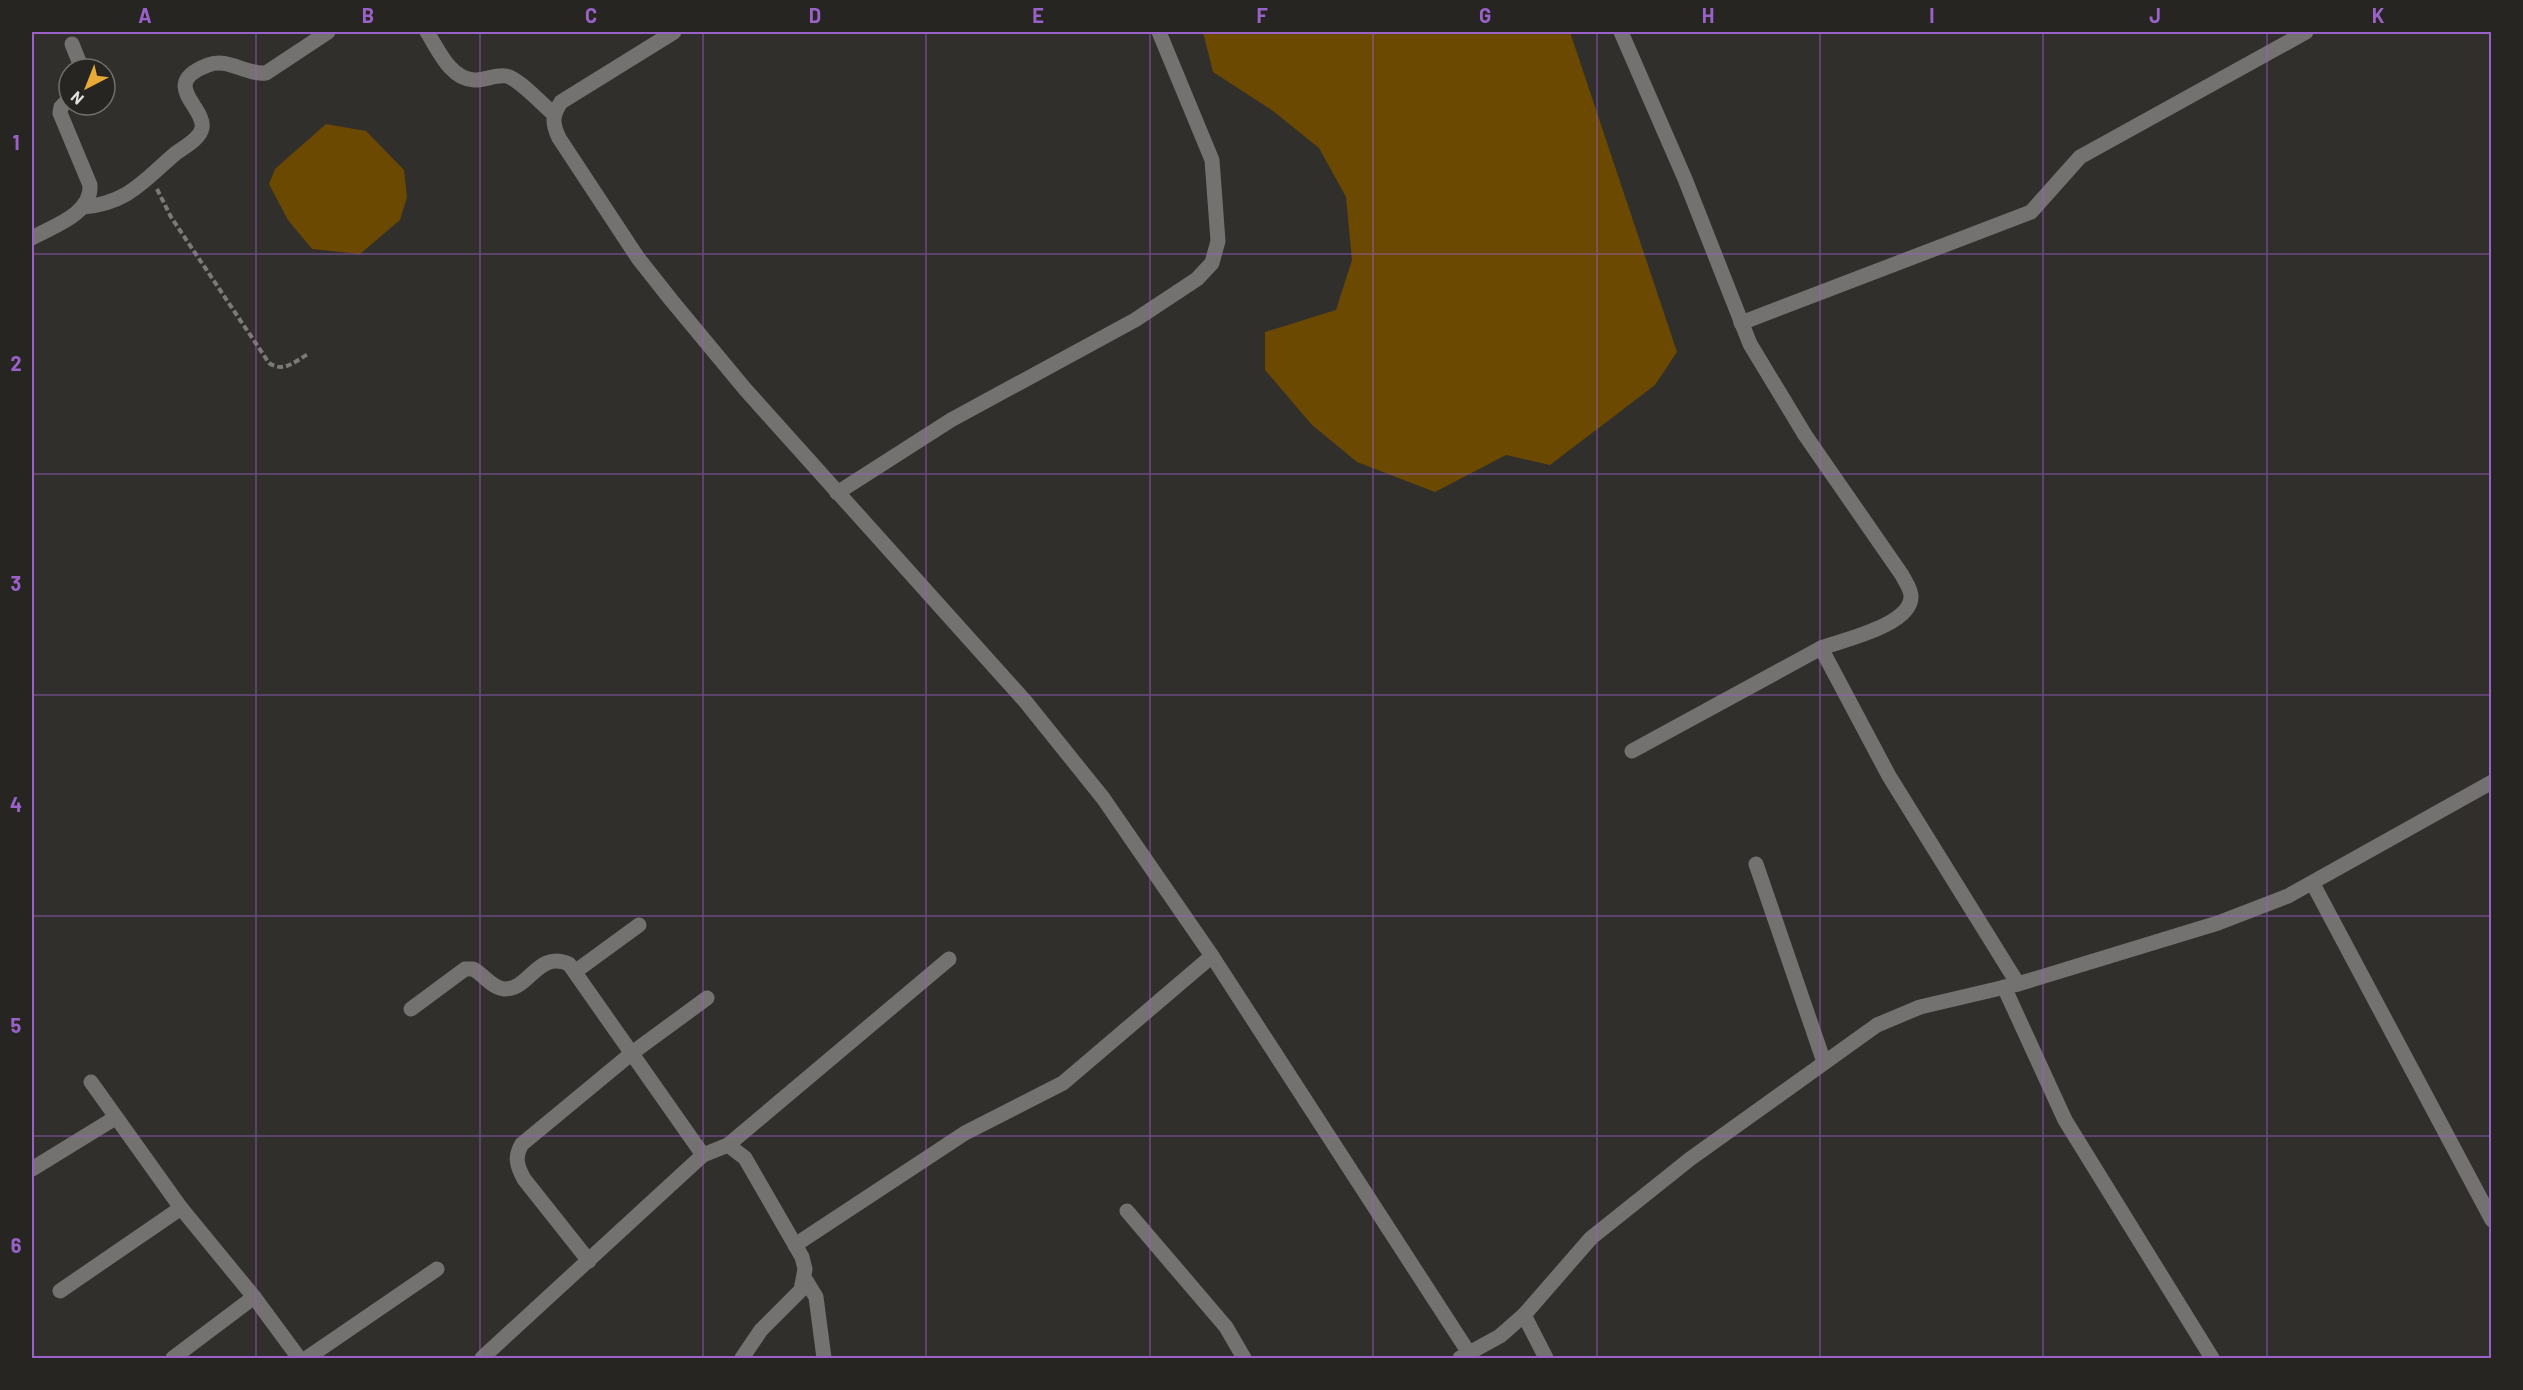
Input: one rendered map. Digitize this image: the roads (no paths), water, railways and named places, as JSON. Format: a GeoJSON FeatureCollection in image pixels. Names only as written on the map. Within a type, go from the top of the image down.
{"type":"FeatureCollection","features":[{"type":"Feature","properties":{"kind":"street"},"geometry":{"type":"LineString","coordinates":[[32,238],[83,207],[109,203],[140,187],[196,137],[202,127],[202,120],[185,92],[186,85],[194,74],[208,65],[218,63],[258,74],[266,73],[328,32]]}},
{"type":"Feature","properties":{"kind":"street"},"geometry":{"type":"LineString","coordinates":[[427,32],[453,71],[462,78],[475,80],[506,76],[519,83],[554,114]]}},
{"type":"Feature","properties":{"kind":"street"},"geometry":{"type":"LineString","coordinates":[[674,32],[570,94],[554,114],[553,125],[559,138],[638,258],[745,389],[1060,742],[1150,863],[1212,956],[1464,1356],[1500,1336],[1524,1315],[1591,1238],[1690,1159],[1877,1025],[1909,1011],[2011,986],[2218,923],[2288,896],[2492,783]]}},
{"type":"Feature","properties":{"kind":"street"},"geometry":{"type":"LineString","coordinates":[[837,493],[951,420],[1135,320],[1197,279],[1212,263],[1218,241],[1212,160],[1159,32]]}},
{"type":"Feature","properties":{"kind":"street"},"geometry":{"type":"LineString","coordinates":[[1621,32],[1685,179],[1742,323],[1773,385],[1902,575],[1911,598],[1908,609],[1900,617],[1821,648],[1632,751]]}},
{"type":"Feature","properties":{"kind":"street"},"geometry":{"type":"LineString","coordinates":[[1742,323],[2031,212],[2080,157],[2306,32]]}},
{"type":"Feature","properties":{"kind":"street"},"geometry":{"type":"LineString","coordinates":[[72,44],[77,57]]}},
{"type":"Feature","properties":{"kind":"street"},"geometry":{"type":"LineString","coordinates":[[62,117],[90,185],[91,194],[83,207]]}},
{"type":"Feature","properties":{"kind":"street"},"geometry":{"type":"LineString","coordinates":[[1821,648],[1889,776],[2011,986],[2030,1048],[2065,1120],[2212,1359]]}},
{"type":"Feature","properties":{"kind":"street"},"geometry":{"type":"LineString","coordinates":[[1756,864],[1824,1062]]}},
{"type":"Feature","properties":{"kind":"street"},"geometry":{"type":"LineString","coordinates":[[2313,884],[2492,1220]]}},
{"type":"Feature","properties":{"kind":"street"},"geometry":{"type":"LineString","coordinates":[[576,972],[639,925]]}},
{"type":"Feature","properties":{"kind":"street"},"geometry":{"type":"LineString","coordinates":[[795,1245],[965,1133],[1063,1083],[1212,956]]}},
{"type":"Feature","properties":{"kind":"street"},"geometry":{"type":"LineString","coordinates":[[411,1009],[465,969],[473,969],[495,987],[506,989],[517,985],[549,961],[558,959],[569,964],[703,1155]]}},
{"type":"Feature","properties":{"kind":"street"},"geometry":{"type":"LineString","coordinates":[[482,1359],[703,1155],[728,1144],[949,959]]}},
{"type":"Feature","properties":{"kind":"street"},"geometry":{"type":"LineString","coordinates":[[589,1261],[524,1179],[518,1166],[517,1153],[522,1144],[632,1053],[707,998]]}},
{"type":"Feature","properties":{"kind":"street"},"geometry":{"type":"LineString","coordinates":[[91,1082],[181,1208],[254,1297],[299,1359]]}},
{"type":"Feature","properties":{"kind":"street"},"geometry":{"type":"LineString","coordinates":[[32,1169],[115,1118]]}},
{"type":"Feature","properties":{"kind":"street"},"geometry":{"type":"LineString","coordinates":[[728,1144],[745,1158],[795,1245],[805,1269],[805,1279],[801,1290],[761,1330],[741,1359]]}},
{"type":"Feature","properties":{"kind":"street"},"geometry":{"type":"LineString","coordinates":[[60,1291],[181,1208]]}},
{"type":"Feature","properties":{"kind":"street"},"geometry":{"type":"LineString","coordinates":[[1127,1210],[1226,1327],[1244,1359]]}},
{"type":"Feature","properties":{"kind":"street"},"geometry":{"type":"LineString","coordinates":[[307,1359],[436,1269]]}},
{"type":"Feature","properties":{"kind":"street"},"geometry":{"type":"LineString","coordinates":[[805,1279],[816,1298],[824,1359]]}},
{"type":"Feature","properties":{"kind":"street"},"geometry":{"type":"LineString","coordinates":[[173,1359],[254,1297]]}},
{"type":"Feature","properties":{"kind":"street"},"geometry":{"type":"LineString","coordinates":[[1524,1315],[1546,1359]]}}]}
